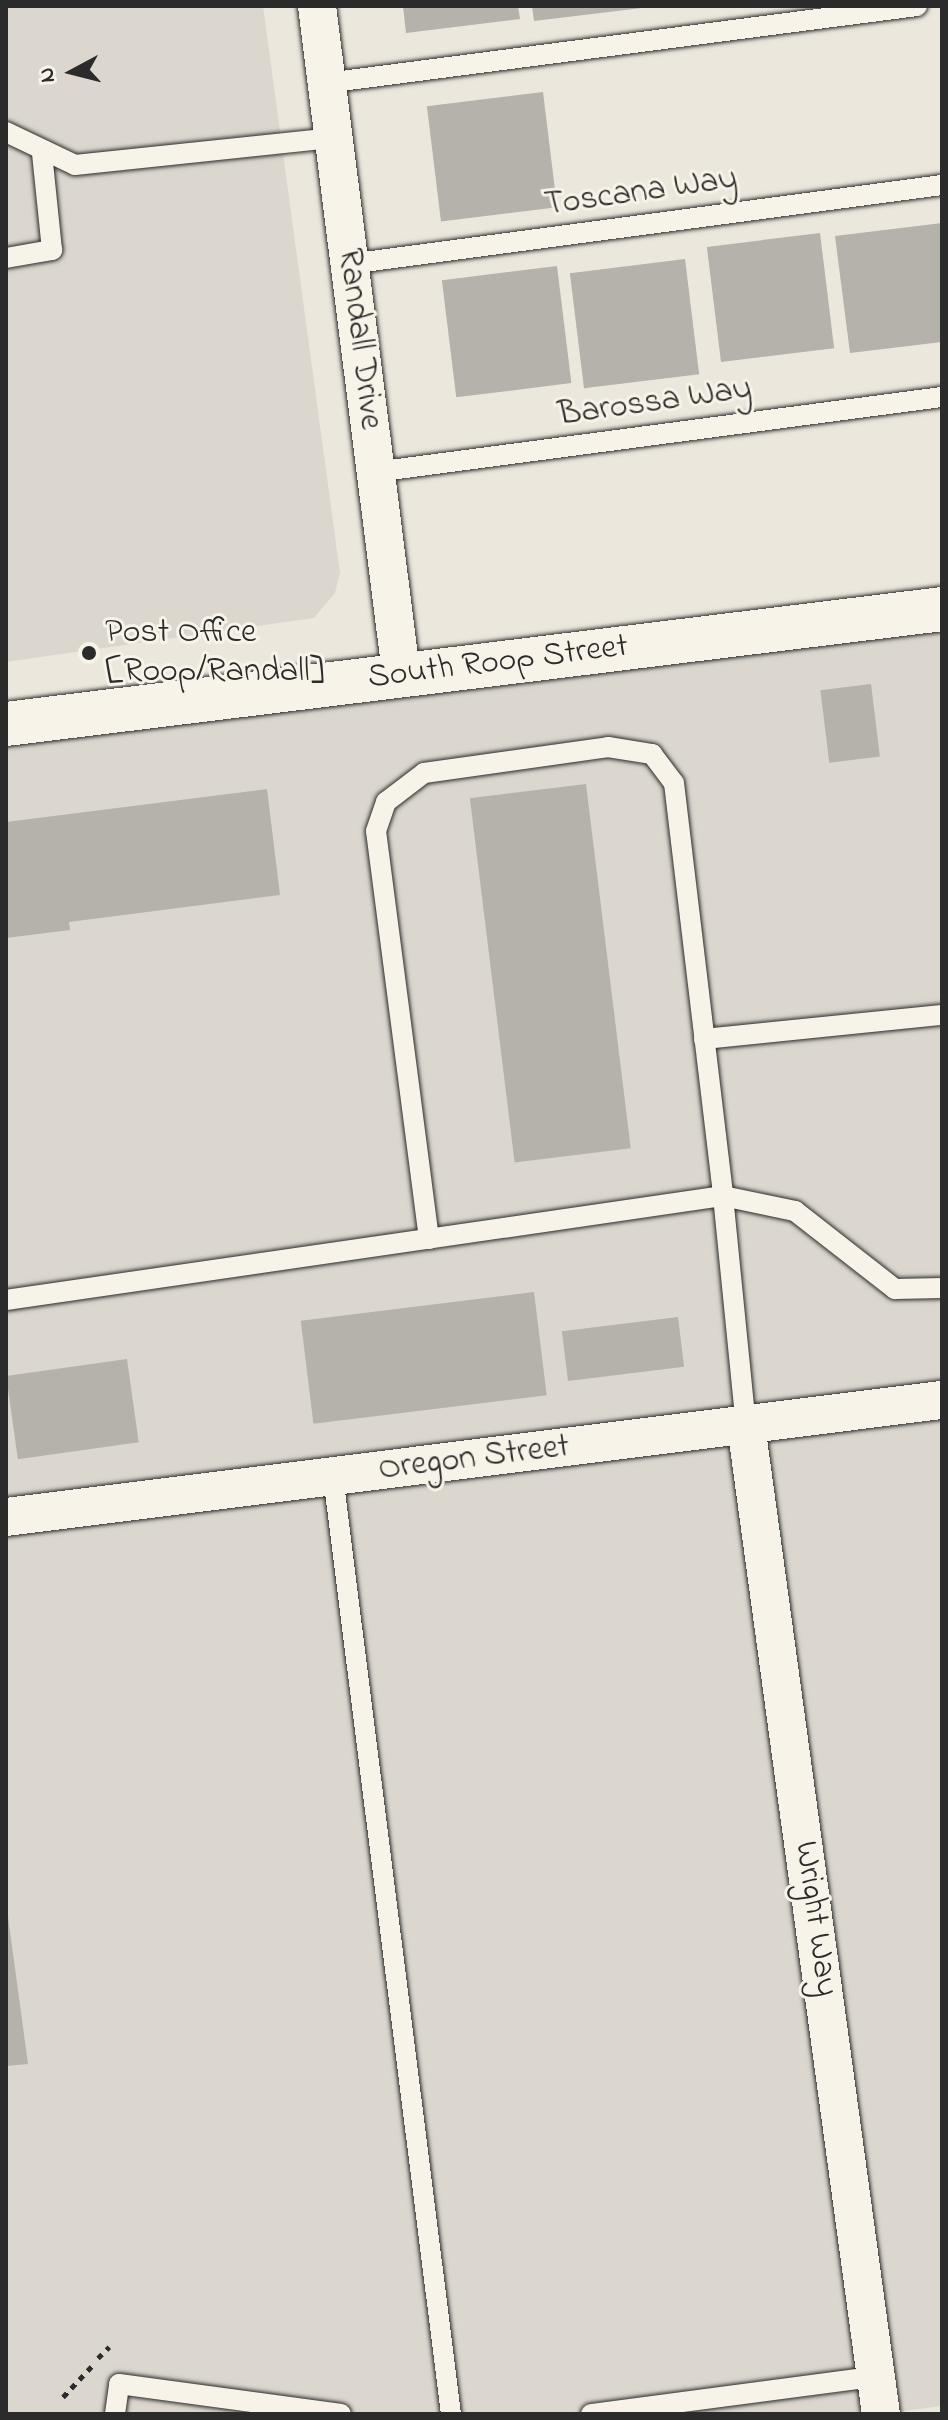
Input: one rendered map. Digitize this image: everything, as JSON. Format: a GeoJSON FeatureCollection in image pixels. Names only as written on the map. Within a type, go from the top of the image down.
{"type":"FeatureCollection","features":[{"type":"Feature","properties":{"kind":"street","name":"Randall Drive"},"geometry":{"type":"LineString","coordinates":[[317,6],[401,673]]}},
{"type":"Feature","properties":{"kind":"street","name":"South Roop Street"},"geometry":{"type":"LineString","coordinates":[[6,724],[401,673],[942,609]]}},
{"type":"Feature","properties":{"kind":"street","name":"Oregon Street"},"geometry":{"type":"LineString","coordinates":[[6,1517],[942,1400]]}},
{"type":"Feature","properties":{"kind":"street","name":"Wright Way"},"geometry":{"type":"LineString","coordinates":[[746,1425],[880,2376],[881,2414]]}},
{"type":"Feature","properties":{"kind":"lane"},"geometry":{"type":"LineString","coordinates":[[326,83],[917,6]]}},
{"type":"Feature","properties":{"kind":"lane"},"geometry":{"type":"LineString","coordinates":[[6,132],[42,153],[75,165],[334,138]]}},
{"type":"Feature","properties":{"kind":"lane"},"geometry":{"type":"LineString","coordinates":[[6,258],[52,250],[42,153]]}},
{"type":"Feature","properties":{"kind":"lane","name":"Toscana Way"},"geometry":{"type":"LineString","coordinates":[[349,264],[942,185]]}},
{"type":"Feature","properties":{"kind":"lane","name":"Barossa Way"},"geometry":{"type":"LineString","coordinates":[[375,472],[942,397]]}},
{"type":"Feature","properties":{"kind":"lane"},"geometry":{"type":"LineString","coordinates":[[429,1239],[376,831],[386,802],[424,773],[608,747],[652,754],[674,783],[723,1196],[746,1425]]}},
{"type":"Feature","properties":{"kind":"lane"},"geometry":{"type":"LineString","coordinates":[[704,1039],[942,1015]]}},
{"type":"Feature","properties":{"kind":"lane"},"geometry":{"type":"LineString","coordinates":[[6,1300],[723,1196],[795,1211],[895,1289],[942,1288]]}},
{"type":"Feature","properties":{"kind":"lane"},"geometry":{"type":"LineString","coordinates":[[333,1476],[451,2414]]}},
{"type":"Feature","properties":{"kind":"lane"},"geometry":{"type":"LineString","coordinates":[[591,2414],[880,2376]]}},
{"type":"Feature","properties":{"kind":"lane"},"geometry":{"type":"LineString","coordinates":[[115,2414],[119,2384],[341,2414]]}},
{"type":"Feature","properties":{"kind":"path"},"geometry":{"type":"LineString","coordinates":[[63,2397],[109,2347]]}},
{"type":"Feature","properties":{"kind":"shaded area"},"geometry":{"type":"Polygon","coordinates":[[[6,6],[263,6],[340,573],[335,593],[314,618],[6,662],[6,6]]]}},
{"type":"Feature","properties":{"kind":"shaded area"},"geometry":{"type":"Polygon","coordinates":[[[942,609],[942,2406],[881,2414],[6,2414],[6,725],[942,609]]]}},
{"type":"Feature","properties":{"kind":"building"},"geometry":{"type":"Polygon","coordinates":[[[403,6],[518,6],[520,19],[406,33],[403,6]]]}},
{"type":"Feature","properties":{"kind":"building"},"geometry":{"type":"Polygon","coordinates":[[[532,6],[642,6],[642,8],[534,21],[532,6]]]}},
{"type":"Feature","properties":{"kind":"building"},"geometry":{"type":"Polygon","coordinates":[[[543,92],[557,207],[441,221],[427,106],[543,92]]]}},
{"type":"Feature","properties":{"kind":"building"},"geometry":{"type":"Polygon","coordinates":[[[942,223],[942,342],[850,353],[835,236],[942,223]]]}},
{"type":"Feature","properties":{"kind":"building"},"geometry":{"type":"Polygon","coordinates":[[[820,233],[834,348],[721,362],[707,247],[820,233]]]}},
{"type":"Feature","properties":{"kind":"building"},"geometry":{"type":"Polygon","coordinates":[[[685,259],[699,374],[584,388],[570,273],[685,259]]]}},
{"type":"Feature","properties":{"kind":"building"},"geometry":{"type":"Polygon","coordinates":[[[557,266],[571,383],[456,397],[442,280],[557,266]]]}},
{"type":"Feature","properties":{"kind":"building"},"geometry":{"type":"Polygon","coordinates":[[[871,684],[880,756],[829,763],[820,690],[871,684]]]}},
{"type":"Feature","properties":{"kind":"building"},"geometry":{"type":"Polygon","coordinates":[[[586,784],[631,1148],[515,1163],[470,798],[586,784]]]}},
{"type":"Feature","properties":{"kind":"building"},"geometry":{"type":"Polygon","coordinates":[[[267,789],[280,895],[69,922],[70,930],[6,938],[6,822],[267,789]]]}},
{"type":"Feature","properties":{"kind":"building"},"geometry":{"type":"Polygon","coordinates":[[[534,1292],[547,1395],[313,1424],[301,1321],[534,1292]]]}},
{"type":"Feature","properties":{"kind":"building"},"geometry":{"type":"Polygon","coordinates":[[[678,1317],[684,1367],[568,1381],[562,1331],[678,1317]]]}},
{"type":"Feature","properties":{"kind":"building"},"geometry":{"type":"Polygon","coordinates":[[[127,1359],[139,1442],[18,1459],[6,1376],[127,1359]]]}},
{"type":"Feature","properties":{"kind":"building"},"geometry":{"type":"Polygon","coordinates":[[[6,1902],[28,2064],[6,2066],[6,1902]]]}},
{"type":"Feature","properties":{"kind":"place","name":"Post Office [Roop/Randall]"},"geometry":{"type":"Point","coordinates":[89,653]}}]}
